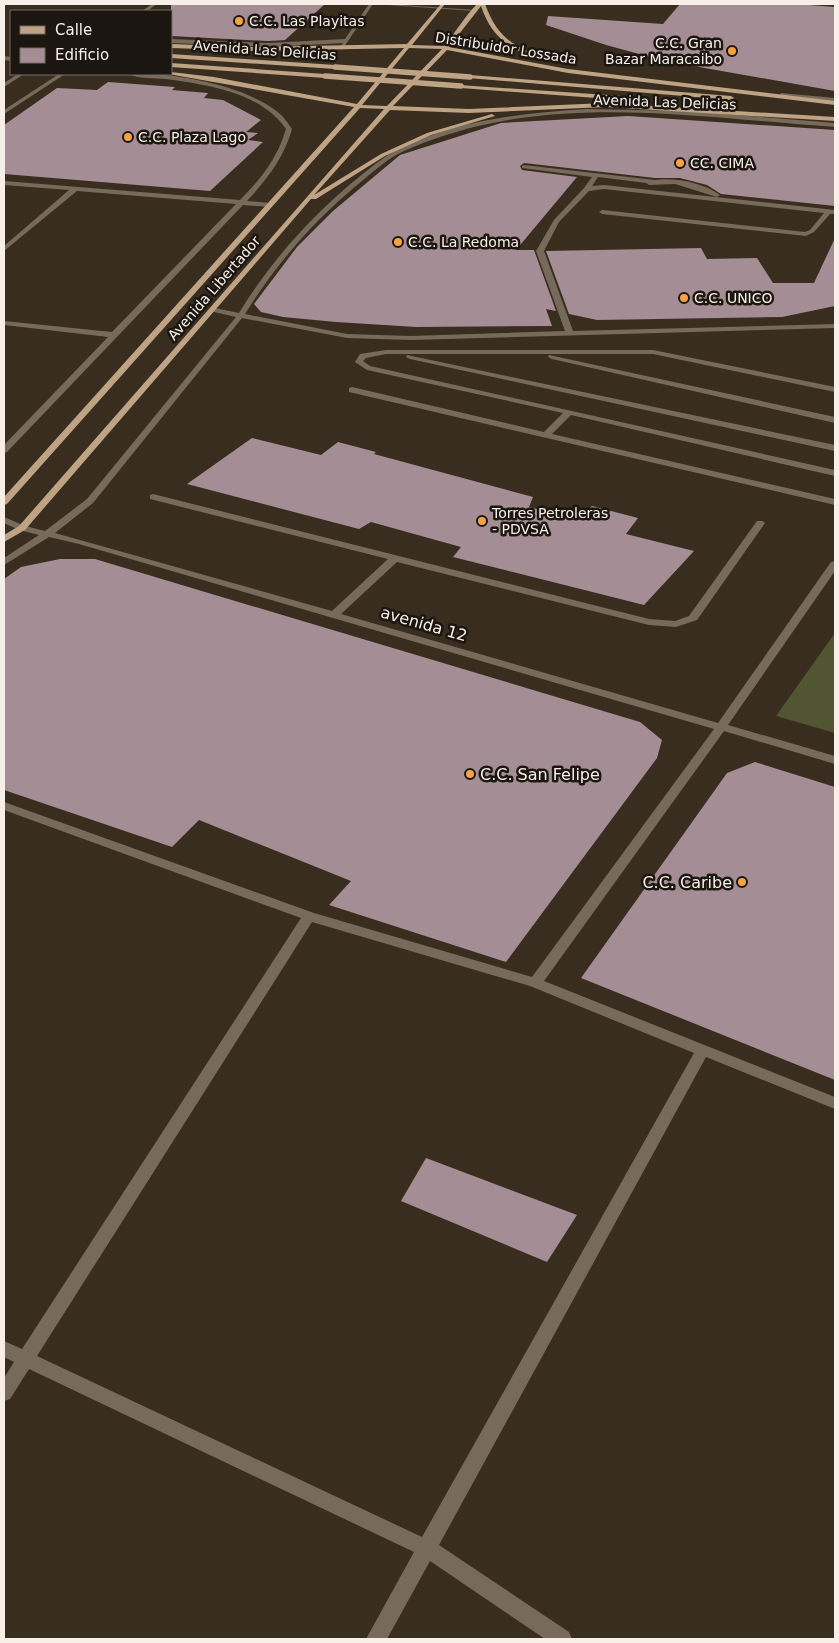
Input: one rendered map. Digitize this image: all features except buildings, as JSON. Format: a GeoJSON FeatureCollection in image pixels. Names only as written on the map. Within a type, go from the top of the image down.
{"type":"FeatureCollection","features":[{"type":"Feature","properties":{"kind":"main road","name":"Avenida Libertador"},"geometry":{"type":"LineString","coordinates":[[4,539],[22,528],[299,208],[388,108],[444,49],[464,26],[474,10],[482,4]]}},
{"type":"Feature","properties":{"kind":"main road"},"geometry":{"type":"LineString","coordinates":[[482,4],[490,23],[505,40],[529,54],[563,65],[642,80]]}},
{"type":"Feature","properties":{"kind":"main road","name":"Avenida Libertador"},"geometry":{"type":"LineString","coordinates":[[4,502],[358,106],[442,5]]}},
{"type":"Feature","properties":{"kind":"main road","name":"Distribuidor Lossada"},"geometry":{"type":"LineString","coordinates":[[172,46],[253,49],[406,46],[444,49],[568,71],[835,102]]}},
{"type":"Feature","properties":{"kind":"main road","name":"Avenida Las Delicias"},"geometry":{"type":"LineString","coordinates":[[172,56],[470,77],[835,108]]}},
{"type":"Feature","properties":{"kind":"main road","name":"Avenida Las Delicias"},"geometry":{"type":"LineString","coordinates":[[172,65],[632,98]]}},
{"type":"Feature","properties":{"kind":"main road"},"geometry":{"type":"LineString","coordinates":[[172,74],[214,79],[358,106],[388,108],[468,111],[606,105],[835,117]]}},
{"type":"Feature","properties":{"kind":"main road","name":"Avenida Las Delicias"},"geometry":{"type":"LineString","coordinates":[[671,102],[835,117]]}},
{"type":"Feature","properties":{"kind":"main road"},"geometry":{"type":"LineString","coordinates":[[299,208],[383,155],[429,134],[483,117],[544,109]]}},
{"type":"Feature","properties":{"kind":"street"},"geometry":{"type":"LineString","coordinates":[[342,48],[370,4]]}},
{"type":"Feature","properties":{"kind":"street"},"geometry":{"type":"LineString","coordinates":[[389,4],[442,5],[474,10]]}},
{"type":"Feature","properties":{"kind":"street"},"geometry":{"type":"LineString","coordinates":[[172,41],[268,44],[346,41]]}},
{"type":"Feature","properties":{"kind":"street"},"geometry":{"type":"LineString","coordinates":[[4,85],[19,75]]}},
{"type":"Feature","properties":{"kind":"street"},"geometry":{"type":"LineString","coordinates":[[4,112],[60,75]]}},
{"type":"Feature","properties":{"kind":"street"},"geometry":{"type":"LineString","coordinates":[[4,450],[272,170],[284,148],[289,130],[278,115],[263,104],[220,87],[139,75]]}},
{"type":"Feature","properties":{"kind":"street","name":"Avenida Las Delicias"},"geometry":{"type":"LineString","coordinates":[[4,562],[47,534],[90,501],[241,315],[256,290],[321,212],[390,156],[427,139],[470,125],[546,112],[636,111],[835,125]]}},
{"type":"Feature","properties":{"kind":"street"},"geometry":{"type":"LineString","coordinates":[[524,167],[685,184],[730,201]]}},
{"type":"Feature","properties":{"kind":"street"},"geometry":{"type":"LineString","coordinates":[[570,334],[540,251],[556,221],[587,189],[596,175]]}},
{"type":"Feature","properties":{"kind":"street"},"geometry":{"type":"LineString","coordinates":[[642,191],[646,184],[656,182]]}},
{"type":"Feature","properties":{"kind":"street"},"geometry":{"type":"LineString","coordinates":[[4,184],[270,205]]}},
{"type":"Feature","properties":{"kind":"street"},"geometry":{"type":"LineString","coordinates":[[672,195],[687,188],[685,184]]}},
{"type":"Feature","properties":{"kind":"street"},"geometry":{"type":"LineString","coordinates":[[587,189],[604,187],[832,212]]}},
{"type":"Feature","properties":{"kind":"street"},"geometry":{"type":"LineString","coordinates":[[4,249],[75,189]]}},
{"type":"Feature","properties":{"kind":"street"},"geometry":{"type":"LineString","coordinates":[[602,212],[806,234],[812,231],[832,212]]}},
{"type":"Feature","properties":{"kind":"street"},"geometry":{"type":"LineString","coordinates":[[214,308],[347,336],[411,338],[835,326]]}},
{"type":"Feature","properties":{"kind":"street"},"geometry":{"type":"LineString","coordinates":[[4,323],[114,335]]}},
{"type":"Feature","properties":{"kind":"street"},"geometry":{"type":"LineString","coordinates":[[386,352],[835,448]]}},
{"type":"Feature","properties":{"kind":"street"},"geometry":{"type":"LineString","coordinates":[[835,390],[653,352],[386,352],[363,356],[359,362],[367,368],[835,473]]}},
{"type":"Feature","properties":{"kind":"street"},"geometry":{"type":"LineString","coordinates":[[529,352],[835,420]]}},
{"type":"Feature","properties":{"kind":"street"},"geometry":{"type":"LineString","coordinates":[[352,390],[835,502]]}},
{"type":"Feature","properties":{"kind":"street"},"geometry":{"type":"LineString","coordinates":[[546,435],[569,412]]}},
{"type":"Feature","properties":{"kind":"street"},"geometry":{"type":"LineString","coordinates":[[153,497],[649,622],[676,624],[693,618],[760,523]]}},
{"type":"Feature","properties":{"kind":"street","name":"avenida 12"},"geometry":{"type":"LineString","coordinates":[[4,520],[22,528],[82,542],[835,760]]}},
{"type":"Feature","properties":{"kind":"street"},"geometry":{"type":"LineString","coordinates":[[334,614],[395,558]]}},
{"type":"Feature","properties":{"kind":"street"},"geometry":{"type":"LineString","coordinates":[[535,983],[721,727],[835,564]]}},
{"type":"Feature","properties":{"kind":"street"},"geometry":{"type":"LineString","coordinates":[[4,806],[309,916],[535,983],[835,1103]]}},
{"type":"Feature","properties":{"kind":"street"},"geometry":{"type":"LineString","coordinates":[[4,1393],[309,916]]}},
{"type":"Feature","properties":{"kind":"street"},"geometry":{"type":"LineString","coordinates":[[376,1639],[428,1550],[703,1050]]}},
{"type":"Feature","properties":{"kind":"street"},"geometry":{"type":"LineString","coordinates":[[4,1349],[428,1550],[562,1639]]}},
{"type":"Feature","properties":{"kind":"green space"},"geometry":{"type":"Polygon","coordinates":[[[835,633],[835,733],[776,716],[835,633]]]}},
{"type":"Feature","properties":{"kind":"place","name":"C.C. Las Playitas"},"geometry":{"type":"Point","coordinates":[239,21]}},
{"type":"Feature","properties":{"kind":"place","name":"C.C. Gran Bazar Maracaibo"},"geometry":{"type":"Point","coordinates":[732,51]}},
{"type":"Feature","properties":{"kind":"place","name":"C.C. Plaza Lago"},"geometry":{"type":"Point","coordinates":[128,137]}},
{"type":"Feature","properties":{"kind":"place","name":"CC. CIMA"},"geometry":{"type":"Point","coordinates":[680,163]}},
{"type":"Feature","properties":{"kind":"place","name":"C.C. La Redoma"},"geometry":{"type":"Point","coordinates":[398,242]}},
{"type":"Feature","properties":{"kind":"place","name":"C.C. UNICO"},"geometry":{"type":"Point","coordinates":[684,298]}},
{"type":"Feature","properties":{"kind":"place","name":"Torres Petroleras - PDVSA"},"geometry":{"type":"Point","coordinates":[482,521]}},
{"type":"Feature","properties":{"kind":"place","name":"C.C. San Felipe"},"geometry":{"type":"Point","coordinates":[470,774]}},
{"type":"Feature","properties":{"kind":"place","name":"C.C. Caribe"},"geometry":{"type":"Point","coordinates":[742,882]}}]}
